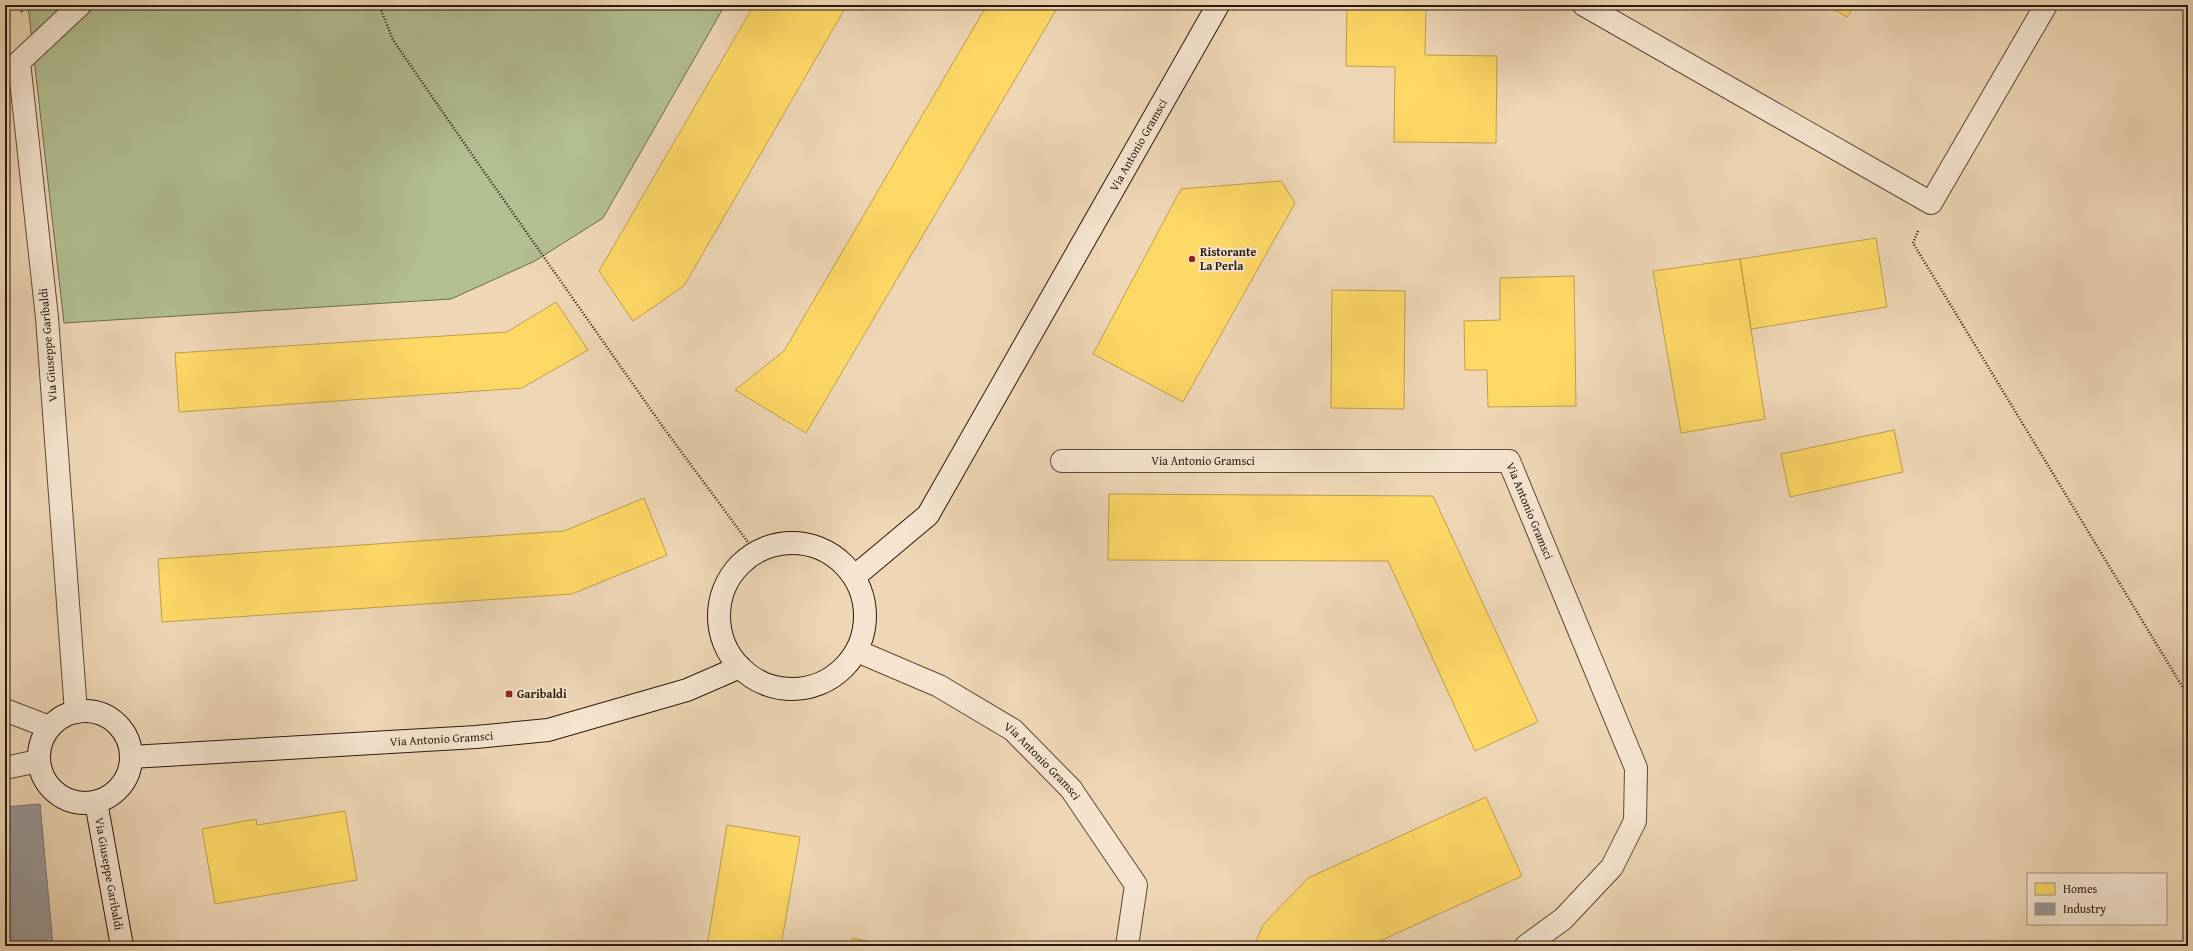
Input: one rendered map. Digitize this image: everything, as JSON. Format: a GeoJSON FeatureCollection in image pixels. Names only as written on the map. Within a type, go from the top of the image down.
{"type":"FeatureCollection","features":[{"type":"Feature","properties":{"kind":"street","name":"Via Giuseppe Garibaldi"},"geometry":{"type":"LineString","coordinates":[[76,712],[47,318],[19,62],[80,5]]}},
{"type":"Feature","properties":{"kind":"street","name":"Via Antonio Gramsci"},"geometry":{"type":"LineString","coordinates":[[854,577],[928,515],[1218,5]]}},
{"type":"Feature","properties":{"kind":"street"},"geometry":{"type":"LineString","coordinates":[[1584,5],[1931,203],[2046,5]]}},
{"type":"Feature","properties":{"kind":"street","name":"Via Antonio Gramsci"},"geometry":{"type":"LineString","coordinates":[[1062,461],[1508,461],[1636,768],[1635,821],[1612,867],[1563,919],[1526,946]]}},
{"type":"Feature","properties":{"kind":"street"},"geometry":{"type":"LineString","coordinates":[[789,543],[804,545],[822,550],[837,558],[854,577],[862,593],[865,610],[863,634],[857,651],[841,670],[830,679],[814,686],[797,689],[778,688],[761,682],[740,666],[723,640],[720,627],[720,603],[730,578],[741,564],[756,553],[774,546],[789,543]]}},
{"type":"Feature","properties":{"kind":"street","name":"Via Antonio Gramsci"},"geometry":{"type":"LineString","coordinates":[[857,651],[939,686],[1013,730],[1071,788],[1136,885],[1127,946]]}},
{"type":"Feature","properties":{"kind":"street","name":"Via Antonio Gramsci"},"geometry":{"type":"LineString","coordinates":[[132,757],[476,737],[548,730],[687,690],[740,666]]}},
{"type":"Feature","properties":{"kind":"street"},"geometry":{"type":"LineString","coordinates":[[5,710],[49,727]]}},
{"type":"Feature","properties":{"kind":"street"},"geometry":{"type":"LineString","coordinates":[[76,712],[92,712],[108,717],[120,727],[128,741],[132,757],[129,772],[122,786],[110,796],[96,802],[80,804],[64,799],[51,790],[45,781],[38,761],[40,743],[49,727],[61,717],[76,712]]}},
{"type":"Feature","properties":{"kind":"street"},"geometry":{"type":"LineString","coordinates":[[5,768],[38,761]]}},
{"type":"Feature","properties":{"kind":"street","name":"Via Giuseppe Garibaldi"},"geometry":{"type":"LineString","coordinates":[[96,802],[122,946]]}},
{"type":"Feature","properties":{"kind":"path"},"geometry":{"type":"LineString","coordinates":[[378,5],[393,40],[459,136],[658,421],[756,553]]}},
{"type":"Feature","properties":{"kind":"path"},"geometry":{"type":"LineString","coordinates":[[1931,203],[1913,243],[2188,696]]}},
{"type":"Feature","properties":{"kind":"green space"},"geometry":{"type":"Polygon","coordinates":[[[28,5],[725,5],[603,218],[535,261],[451,299],[64,323],[28,5]]]}},
{"type":"Feature","properties":{"kind":"building: Homes"},"geometry":{"type":"Polygon","coordinates":[[[754,5],[847,5],[684,286],[633,321],[599,271],[754,5]]]}},
{"type":"Feature","properties":{"kind":"building: Homes"},"geometry":{"type":"Polygon","coordinates":[[[987,5],[1059,5],[806,433],[735,390],[784,351],[987,5]]]}},
{"type":"Feature","properties":{"kind":"building: Homes"},"geometry":{"type":"Polygon","coordinates":[[[1347,5],[1426,5],[1425,55],[1497,56],[1496,143],[1394,142],[1395,67],[1346,66],[1347,5]]]}},
{"type":"Feature","properties":{"kind":"building: Homes"},"geometry":{"type":"Polygon","coordinates":[[[1826,5],[1855,5],[1847,17],[1826,5]]]}},
{"type":"Feature","properties":{"kind":"building: Homes"},"geometry":{"type":"Polygon","coordinates":[[[1281,181],[1295,203],[1183,402],[1093,354],[1181,189],[1281,181]]]}},
{"type":"Feature","properties":{"kind":"building: Homes"},"geometry":{"type":"Polygon","coordinates":[[[1876,238],[1887,307],[1751,329],[1740,259],[1876,238]]]}},
{"type":"Feature","properties":{"kind":"building: Homes"},"geometry":{"type":"Polygon","coordinates":[[[1740,259],[1765,419],[1681,433],[1653,271],[1740,259]]]}},
{"type":"Feature","properties":{"kind":"building: Homes"},"geometry":{"type":"Polygon","coordinates":[[[1574,276],[1576,406],[1488,407],[1487,370],[1465,370],[1464,321],[1500,320],[1500,278],[1574,276]]]}},
{"type":"Feature","properties":{"kind":"building: Homes"},"geometry":{"type":"Polygon","coordinates":[[[1332,290],[1405,291],[1404,409],[1331,408],[1332,290]]]}},
{"type":"Feature","properties":{"kind":"building: Homes"},"geometry":{"type":"Polygon","coordinates":[[[556,302],[588,350],[522,388],[179,412],[175,353],[507,332],[556,302]]]}},
{"type":"Feature","properties":{"kind":"building: Homes"},"geometry":{"type":"Polygon","coordinates":[[[1894,430],[1903,472],[1790,497],[1781,454],[1894,430]]]}},
{"type":"Feature","properties":{"kind":"building: Homes"},"geometry":{"type":"Polygon","coordinates":[[[1109,494],[1433,496],[1538,722],[1475,751],[1388,561],[1108,560],[1109,494]]]}},
{"type":"Feature","properties":{"kind":"building: Homes"},"geometry":{"type":"Polygon","coordinates":[[[644,498],[667,555],[572,594],[162,622],[158,559],[564,531],[644,498]]]}},
{"type":"Feature","properties":{"kind":"building: Homes"},"geometry":{"type":"Polygon","coordinates":[[[1486,797],[1522,876],[1369,946],[1254,946],[1263,925],[1308,878],[1486,797]]]}},
{"type":"Feature","properties":{"kind":"building: Homes"},"geometry":{"type":"Polygon","coordinates":[[[345,811],[357,880],[215,904],[202,829],[256,819],[257,825],[345,811]]]}},
{"type":"Feature","properties":{"kind":"building: Homes"},"geometry":{"type":"Polygon","coordinates":[[[727,825],[800,837],[781,946],[707,946],[727,825]]]}},
{"type":"Feature","properties":{"kind":"building: Homes"},"geometry":{"type":"Polygon","coordinates":[[[852,938],[890,946],[851,946],[852,938]]]}},
{"type":"Feature","properties":{"kind":"building: Industry"},"geometry":{"type":"Polygon","coordinates":[[[40,804],[53,946],[5,946],[5,807],[40,804]]]}},
{"type":"Feature","properties":{"kind":"place","name":"Ristorante La Perla"},"geometry":{"type":"Point","coordinates":[1192,259]}},
{"type":"Feature","properties":{"kind":"place","name":"Garibaldi"},"geometry":{"type":"Point","coordinates":[509,694]}}]}
